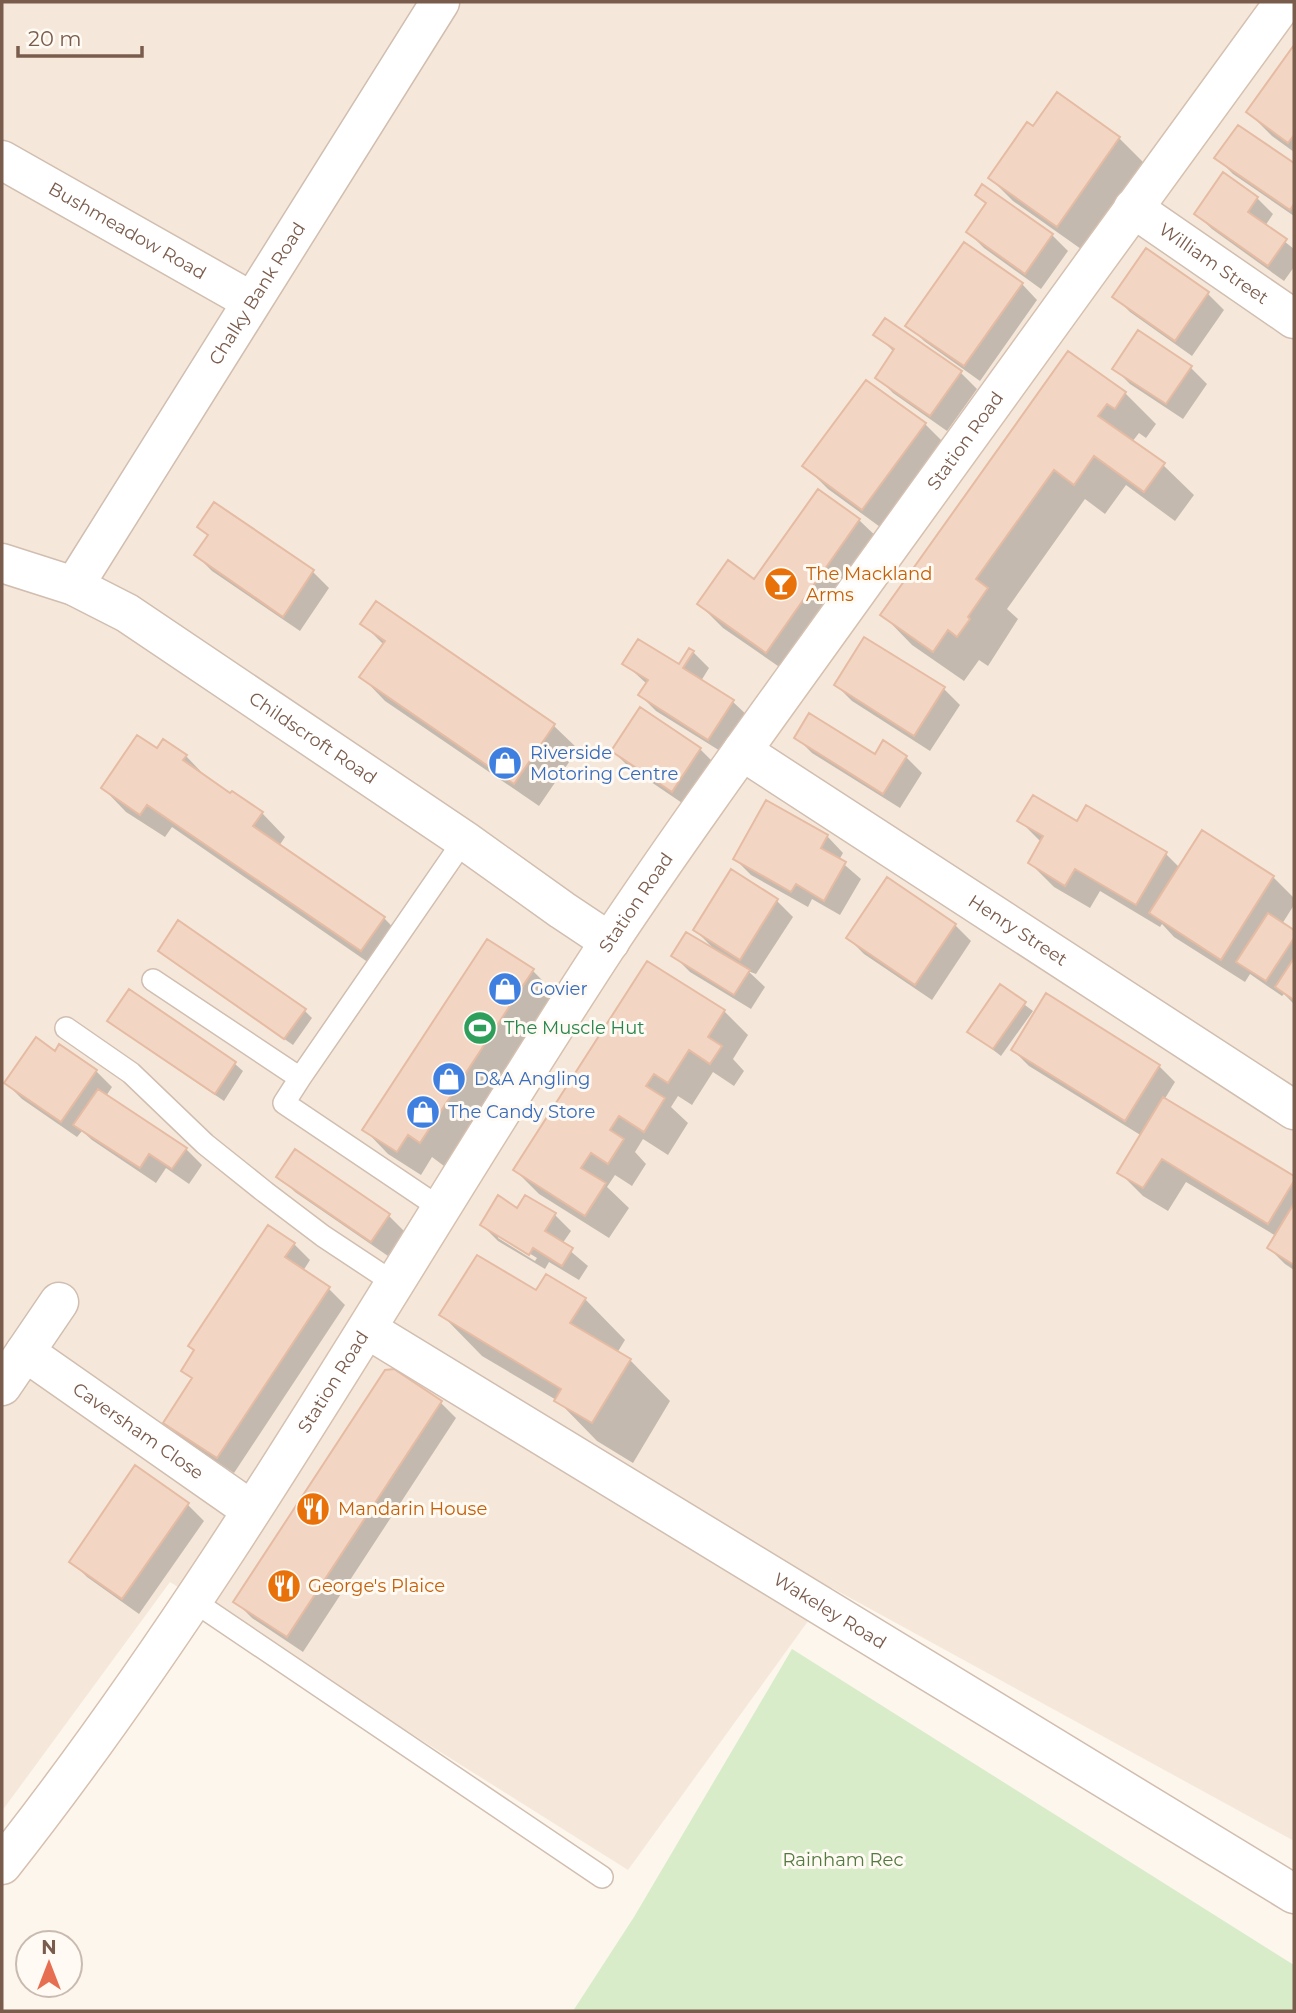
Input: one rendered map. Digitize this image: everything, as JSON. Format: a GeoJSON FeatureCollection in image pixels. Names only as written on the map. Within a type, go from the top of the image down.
{"type":"FeatureCollection","features":[{"type":"Feature","properties":{"kind":"street","name":"Chalky Bank Road"},"geometry":{"type":"LineString","coordinates":[[74,586],[440,2]]}},
{"type":"Feature","properties":{"kind":"street","name":"Station Road"},"geometry":{"type":"LineString","coordinates":[[2,1865],[149,1666],[367,1329],[440,1208],[610,942],[742,751],[1284,2]]}},
{"type":"Feature","properties":{"kind":"street","name":"Bushmeadow Road"},"geometry":{"type":"LineString","coordinates":[[2,160],[251,301]]}},
{"type":"Feature","properties":{"kind":"street","name":"William Street"},"geometry":{"type":"LineString","coordinates":[[1133,208],[1294,319]]}},
{"type":"Feature","properties":{"kind":"street","name":"Childscroft Road"},"geometry":{"type":"LineString","coordinates":[[2,562],[74,586],[127,613],[464,840],[610,942]]}},
{"type":"Feature","properties":{"kind":"street","name":"Henry Street"},"geometry":{"type":"LineString","coordinates":[[742,751],[1294,1110]]}},
{"type":"Feature","properties":{"kind":"street"},"geometry":{"type":"LineString","coordinates":[[2,1386],[59,1302]]}},
{"type":"Feature","properties":{"kind":"street","name":"Wakeley Road"},"geometry":{"type":"LineString","coordinates":[[367,1329],[1294,1894]]}},
{"type":"Feature","properties":{"kind":"street","name":"Caversham Close"},"geometry":{"type":"LineString","coordinates":[[25,1352],[251,1510]]}},
{"type":"Feature","properties":{"kind":"lane"},"geometry":{"type":"LineString","coordinates":[[440,1208],[285,1103],[464,840]]}},
{"type":"Feature","properties":{"kind":"lane"},"geometry":{"type":"LineString","coordinates":[[153,979],[300,1078]]}},
{"type":"Feature","properties":{"kind":"lane"},"geometry":{"type":"LineString","coordinates":[[66,1028],[131,1073],[205,1144],[265,1192],[323,1236],[394,1283]]}},
{"type":"Feature","properties":{"kind":"lane"},"geometry":{"type":"LineString","coordinates":[[192,1600],[602,1877]]}},
{"type":"Feature","properties":{"kind":"shaded area"},"geometry":{"type":"Polygon","coordinates":[[[2,2],[1294,2],[1294,1841],[832,1588],[628,1870],[170,1582],[2,1811],[2,2]]]}},
{"type":"Feature","properties":{"kind":"green space","name":"Rainham Rec"},"geometry":{"type":"Polygon","coordinates":[[[792,1649],[1294,1965],[1294,2011],[573,2011],[634,1917],[792,1649]]]}},
{"type":"Feature","properties":{"kind":"building"},"geometry":{"type":"Polygon","coordinates":[[[1294,45],[1294,135],[1288,143],[1246,112],[1294,45]]]}},
{"type":"Feature","properties":{"kind":"building"},"geometry":{"type":"Polygon","coordinates":[[[1057,92],[1120,137],[1057,227],[988,178],[1027,122],[1033,126],[1057,92]]]}},
{"type":"Feature","properties":{"kind":"building"},"geometry":{"type":"Polygon","coordinates":[[[1238,125],[1294,163],[1294,204],[1290,210],[1214,158],[1238,125]]]}},
{"type":"Feature","properties":{"kind":"building"},"geometry":{"type":"Polygon","coordinates":[[[1223,172],[1258,197],[1248,212],[1287,239],[1268,266],[1194,214],[1223,172]]]}},
{"type":"Feature","properties":{"kind":"building"},"geometry":{"type":"Polygon","coordinates":[[[982,184],[1053,234],[1025,274],[966,232],[986,203],[975,195],[982,184]]]}},
{"type":"Feature","properties":{"kind":"building"},"geometry":{"type":"Polygon","coordinates":[[[964,242],[1023,283],[964,366],[905,326],[964,242]]]}},
{"type":"Feature","properties":{"kind":"building"},"geometry":{"type":"Polygon","coordinates":[[[1146,248],[1209,292],[1175,341],[1112,297],[1146,248]]]}},
{"type":"Feature","properties":{"kind":"building"},"geometry":{"type":"Polygon","coordinates":[[[885,318],[962,371],[930,416],[875,378],[894,349],[873,335],[885,318]]]}},
{"type":"Feature","properties":{"kind":"building"},"geometry":{"type":"Polygon","coordinates":[[[1138,330],[1192,366],[1166,404],[1112,369],[1138,330]]]}},
{"type":"Feature","properties":{"kind":"building"},"geometry":{"type":"Polygon","coordinates":[[[1068,351],[1126,392],[1115,409],[1107,404],[1098,416],[1165,463],[1144,492],[1094,456],[1074,485],[1054,470],[976,579],[988,588],[968,617],[970,619],[957,637],[948,630],[933,652],[880,615],[1068,351]]]}},
{"type":"Feature","properties":{"kind":"building"},"geometry":{"type":"Polygon","coordinates":[[[866,380],[926,423],[862,510],[802,466],[866,380]]]}},
{"type":"Feature","properties":{"kind":"building"},"geometry":{"type":"Polygon","coordinates":[[[818,489],[860,519],[766,653],[697,604],[728,560],[754,579],[818,489]]]}},
{"type":"Feature","properties":{"kind":"building"},"geometry":{"type":"Polygon","coordinates":[[[214,502],[314,570],[283,617],[194,555],[208,535],[197,527],[214,502]]]}},
{"type":"Feature","properties":{"kind":"building"},"geometry":{"type":"Polygon","coordinates":[[[376,601],[555,724],[514,784],[359,677],[385,641],[360,624],[376,601]]]}},
{"type":"Feature","properties":{"kind":"building"},"geometry":{"type":"Polygon","coordinates":[[[864,637],[945,687],[914,736],[834,685],[864,637]]]}},
{"type":"Feature","properties":{"kind":"building"},"geometry":{"type":"Polygon","coordinates":[[[638,639],[679,664],[689,648],[694,651],[683,668],[734,700],[708,740],[638,695],[648,680],[622,664],[638,639]]]}},
{"type":"Feature","properties":{"kind":"building"},"geometry":{"type":"Polygon","coordinates":[[[640,707],[701,748],[672,792],[611,751],[640,707]]]}},
{"type":"Feature","properties":{"kind":"building"},"geometry":{"type":"Polygon","coordinates":[[[809,713],[875,754],[883,740],[907,756],[883,794],[794,738],[809,713]]]}},
{"type":"Feature","properties":{"kind":"building"},"geometry":{"type":"Polygon","coordinates":[[[137,735],[157,748],[163,739],[187,755],[183,760],[263,812],[253,826],[385,917],[361,951],[147,805],[140,815],[101,788],[137,735]]]}},
{"type":"Feature","properties":{"kind":"building"},"geometry":{"type":"Polygon","coordinates":[[[1033,795],[1077,821],[1086,805],[1167,852],[1136,905],[1075,869],[1065,886],[1028,863],[1043,836],[1017,821],[1033,795]]]}},
{"type":"Feature","properties":{"kind":"building"},"geometry":{"type":"Polygon","coordinates":[[[766,800],[828,835],[821,848],[846,862],[824,901],[796,884],[791,892],[733,859],[766,800]]]}},
{"type":"Feature","properties":{"kind":"building"},"geometry":{"type":"Polygon","coordinates":[[[1202,830],[1274,876],[1221,960],[1149,913],[1202,830]]]}},
{"type":"Feature","properties":{"kind":"building"},"geometry":{"type":"Polygon","coordinates":[[[731,869],[778,899],[740,960],[693,930],[731,869]]]}},
{"type":"Feature","properties":{"kind":"building"},"geometry":{"type":"Polygon","coordinates":[[[887,877],[956,924],[915,985],[846,938],[887,877]]]}},
{"type":"Feature","properties":{"kind":"building"},"geometry":{"type":"Polygon","coordinates":[[[1268,913],[1294,930],[1294,938],[1266,981],[1236,962],[1268,913]]]}},
{"type":"Feature","properties":{"kind":"building"},"geometry":{"type":"Polygon","coordinates":[[[178,920],[306,1009],[284,1039],[158,951],[178,920]]]}},
{"type":"Feature","properties":{"kind":"building"},"geometry":{"type":"Polygon","coordinates":[[[686,932],[750,970],[734,995],[671,956],[686,932]]]}},
{"type":"Feature","properties":{"kind":"building"},"geometry":{"type":"Polygon","coordinates":[[[487,939],[534,969],[420,1143],[408,1135],[397,1152],[362,1130],[487,939]]]}},
{"type":"Feature","properties":{"kind":"building"},"geometry":{"type":"Polygon","coordinates":[[[1294,958],[1294,1000],[1275,987],[1294,958]]]}},
{"type":"Feature","properties":{"kind":"building"},"geometry":{"type":"Polygon","coordinates":[[[647,961],[725,1010],[708,1037],[722,1046],[710,1064],[689,1050],[668,1083],[654,1074],[646,1086],[665,1098],[644,1132],[619,1116],[610,1130],[624,1139],[608,1164],[591,1153],[581,1168],[606,1183],[585,1216],[513,1170],[647,961]]]}},
{"type":"Feature","properties":{"kind":"building"},"geometry":{"type":"Polygon","coordinates":[[[1000,984],[1026,1002],[993,1049],[967,1032],[1000,984]]]}},
{"type":"Feature","properties":{"kind":"building"},"geometry":{"type":"Polygon","coordinates":[[[129,989],[236,1062],[215,1094],[107,1021],[129,989]]]}},
{"type":"Feature","properties":{"kind":"building"},"geometry":{"type":"Polygon","coordinates":[[[1046,993],[1160,1065],[1125,1121],[1011,1050],[1046,993]]]}},
{"type":"Feature","properties":{"kind":"building"},"geometry":{"type":"Polygon","coordinates":[[[36,1037],[55,1051],[59,1044],[97,1070],[61,1122],[4,1083],[36,1037]]]}},
{"type":"Feature","properties":{"kind":"building"},"geometry":{"type":"Polygon","coordinates":[[[98,1089],[187,1148],[172,1169],[149,1154],[140,1168],[73,1125],[98,1089]]]}},
{"type":"Feature","properties":{"kind":"building"},"geometry":{"type":"Polygon","coordinates":[[[1163,1097],[1294,1176],[1294,1181],[1268,1224],[1162,1159],[1143,1188],[1117,1173],[1163,1097]]]}},
{"type":"Feature","properties":{"kind":"building"},"geometry":{"type":"Polygon","coordinates":[[[295,1149],[390,1214],[371,1242],[276,1177],[295,1149]]]}},
{"type":"Feature","properties":{"kind":"building"},"geometry":{"type":"Polygon","coordinates":[[[498,1195],[517,1208],[525,1195],[556,1213],[545,1231],[573,1248],[562,1266],[533,1248],[529,1255],[480,1225],[498,1195]]]}},
{"type":"Feature","properties":{"kind":"building"},"geometry":{"type":"Polygon","coordinates":[[[1294,1205],[1294,1265],[1267,1248],[1294,1205]]]}},
{"type":"Feature","properties":{"kind":"building"},"geometry":{"type":"Polygon","coordinates":[[[268,1225],[295,1243],[285,1257],[330,1287],[217,1458],[163,1423],[192,1378],[181,1371],[194,1350],[188,1346],[268,1225]]]}},
{"type":"Feature","properties":{"kind":"building"},"geometry":{"type":"Polygon","coordinates":[[[477,1255],[536,1290],[546,1274],[586,1298],[570,1323],[631,1359],[592,1423],[554,1401],[561,1389],[439,1315],[477,1255]]]}},
{"type":"Feature","properties":{"kind":"building"},"geometry":{"type":"Polygon","coordinates":[[[394,1369],[442,1401],[287,1637],[233,1602],[385,1370],[394,1369]]]}},
{"type":"Feature","properties":{"kind":"building"},"geometry":{"type":"Polygon","coordinates":[[[135,1465],[189,1503],[122,1599],[69,1562],[135,1465]]]}},
{"type":"Feature","properties":{"kind":"place","name":"The Mackland Arms"},"geometry":{"type":"Point","coordinates":[781,584]}},
{"type":"Feature","properties":{"kind":"place","name":"Riverside Motoring Centre"},"geometry":{"type":"Point","coordinates":[505,763]}},
{"type":"Feature","properties":{"kind":"place","name":"Govier"},"geometry":{"type":"Point","coordinates":[505,989]}},
{"type":"Feature","properties":{"kind":"place","name":"The Muscle Hut"},"geometry":{"type":"Point","coordinates":[480,1028]}},
{"type":"Feature","properties":{"kind":"place","name":"D&A Angling"},"geometry":{"type":"Point","coordinates":[449,1079]}},
{"type":"Feature","properties":{"kind":"place","name":"The Candy Store"},"geometry":{"type":"Point","coordinates":[423,1112]}},
{"type":"Feature","properties":{"kind":"place","name":"Mandarin House"},"geometry":{"type":"Point","coordinates":[313,1509]}},
{"type":"Feature","properties":{"kind":"place","name":"George's Plaice"},"geometry":{"type":"Point","coordinates":[284,1586]}}]}
